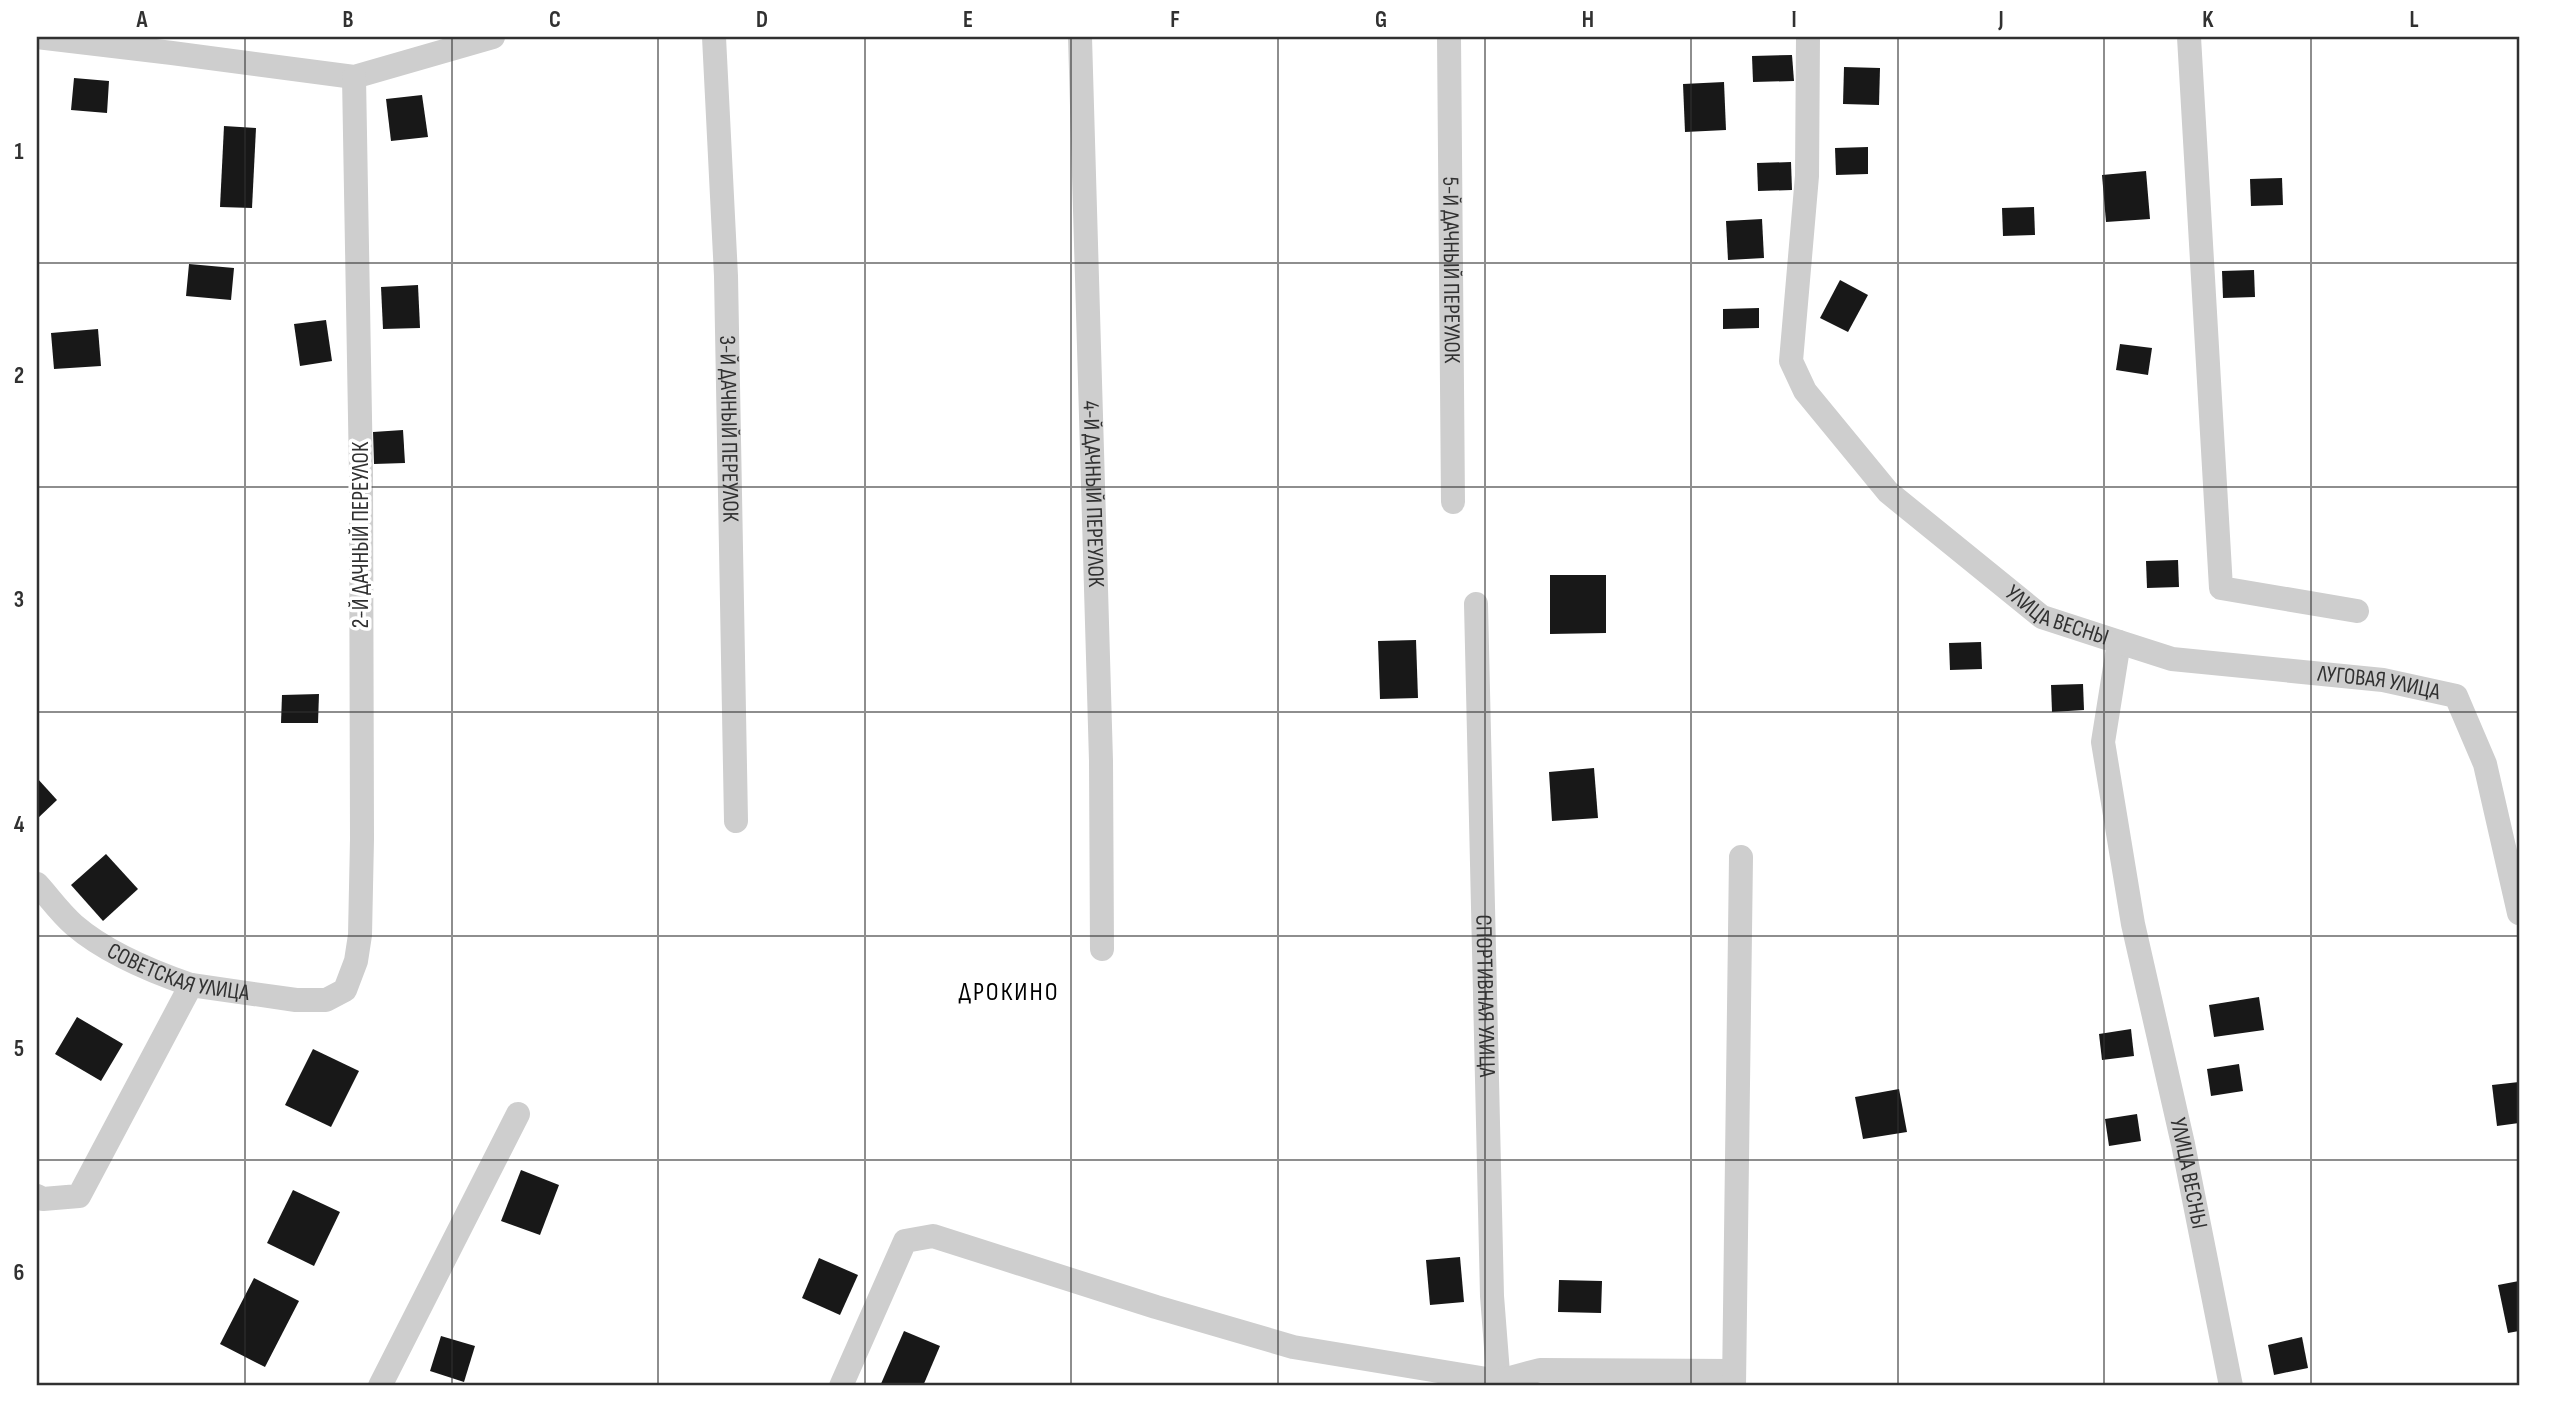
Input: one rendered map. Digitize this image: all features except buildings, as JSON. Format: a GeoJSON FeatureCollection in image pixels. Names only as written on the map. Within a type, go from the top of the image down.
{"type":"FeatureCollection","features":[{"type":"Feature","properties":{"kind":"street"},"geometry":{"type":"LineString","coordinates":[[37,37],[354,77],[493,37]]}},
{"type":"Feature","properties":{"kind":"street","name":"3-Й ДАЧНЫЙ ПЕРЕУЛОК"},"geometry":{"type":"LineString","coordinates":[[714,37],[726,276],[736,821]]}},
{"type":"Feature","properties":{"kind":"street","name":"4-Й ДАЧНЫЙ ПЕРЕУЛОК"},"geometry":{"type":"LineString","coordinates":[[1080,37],[1101,761],[1102,949]]}},
{"type":"Feature","properties":{"kind":"street","name":"5-Й ДАЧНЫЙ ПЕРЕУЛОК"},"geometry":{"type":"LineString","coordinates":[[1449,37],[1454,502]]}},
{"type":"Feature","properties":{"kind":"street","name":"УЛИЦА ВЕСНЫ"},"geometry":{"type":"LineString","coordinates":[[1808,37],[1807,176],[1791,361],[1805,391],[1888,492],[2042,617],[2119,642],[2103,742],[2133,924],[2183,1144],[2231,1386]]}},
{"type":"Feature","properties":{"kind":"street"},"geometry":{"type":"LineString","coordinates":[[2189,37],[2221,588],[2357,611]]}},
{"type":"Feature","properties":{"kind":"street","name":"2-Й ДАЧНЫЙ ПЕРЕУЛОК"},"geometry":{"type":"LineString","coordinates":[[345,990],[356,961],[360,935],[362,839],[361,474],[354,77]]}},
{"type":"Feature","properties":{"kind":"street","name":"СПОРТИВНАЯ УЛИЦА"},"geometry":{"type":"LineString","coordinates":[[1476,604],[1492,1296],[1499,1384]]}},
{"type":"Feature","properties":{"kind":"street","name":"ЛУГОВАЯ УЛИЦА"},"geometry":{"type":"LineString","coordinates":[[2119,642],[2172,659],[2383,680],[2456,696],[2485,764],[2519,912]]}},
{"type":"Feature","properties":{"kind":"street"},"geometry":{"type":"LineString","coordinates":[[841,1386],[905,1241],[933,1236],[1156,1307],[1293,1347],[1499,1384],[1539,1370],[1734,1379],[1741,857]]}},
{"type":"Feature","properties":{"kind":"street","name":"СОВЕТСКАЯ УЛИЦА"},"geometry":{"type":"LineString","coordinates":[[37,884],[73,924],[104,946],[191,985],[296,1000],[326,1000],[345,990]]}},
{"type":"Feature","properties":{"kind":"street"},"geometry":{"type":"LineString","coordinates":[[37,1196],[43,1199],[79,1196],[191,985]]}},
{"type":"Feature","properties":{"kind":"street"},"geometry":{"type":"LineString","coordinates":[[380,1386],[518,1114]]}},
{"type":"Feature","properties":{"kind":"district","name":"ДРОКИНО"},"geometry":{"type":"Point","coordinates":[1009,992]}}]}
